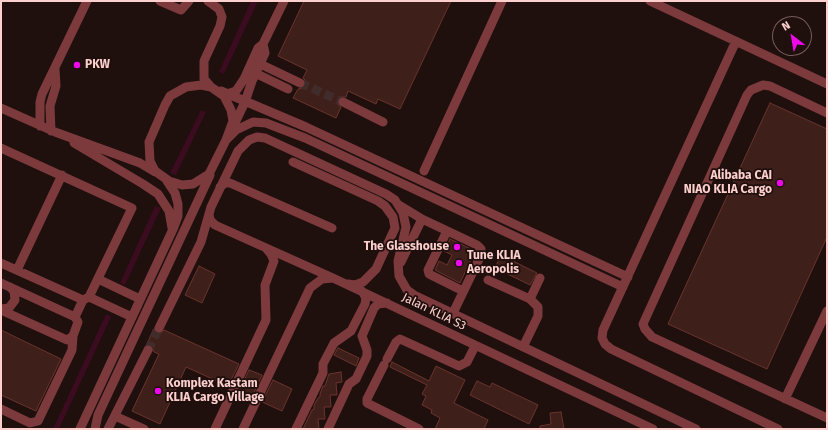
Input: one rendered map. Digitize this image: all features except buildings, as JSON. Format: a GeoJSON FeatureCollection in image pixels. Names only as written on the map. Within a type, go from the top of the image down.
{"type":"FeatureCollection","features":[{"type":"Feature","properties":{"kind":"street"},"geometry":{"type":"LineString","coordinates":[[40,126],[40,98],[86,3],[95,1]]}},
{"type":"Feature","properties":{"kind":"street"},"geometry":{"type":"LineString","coordinates":[[160,1],[181,10],[189,1]]}},
{"type":"Feature","properties":{"kind":"street"},"geometry":{"type":"LineString","coordinates":[[208,1],[219,9],[222,17],[220,26],[204,61],[204,79],[224,96],[231,110],[233,121],[231,130]]}},
{"type":"Feature","properties":{"kind":"street"},"geometry":{"type":"LineString","coordinates":[[95,429],[98,415],[212,168],[246,102],[258,48],[263,44],[284,1]]}},
{"type":"Feature","properties":{"kind":"street"},"geometry":{"type":"LineString","coordinates":[[424,171],[502,1]]}},
{"type":"Feature","properties":{"kind":"street"},"geometry":{"type":"LineString","coordinates":[[650,1],[827,84]]}},
{"type":"Feature","properties":{"kind":"street"},"geometry":{"type":"LineString","coordinates":[[736,41],[603,330],[603,341],[608,347],[778,429]]}},
{"type":"Feature","properties":{"kind":"street"},"geometry":{"type":"LineString","coordinates":[[256,62],[300,83]]}},
{"type":"Feature","properties":{"kind":"street"},"geometry":{"type":"LineString","coordinates":[[53,131],[50,106],[56,86],[55,68]]}},
{"type":"Feature","properties":{"kind":"street"},"geometry":{"type":"LineString","coordinates":[[227,94],[236,91],[252,72]]}},
{"type":"Feature","properties":{"kind":"street"},"geometry":{"type":"LineString","coordinates":[[252,72],[288,89]]}},
{"type":"Feature","properties":{"kind":"street"},"geometry":{"type":"LineString","coordinates":[[80,429],[178,216],[178,204],[172,188],[150,161],[148,148],[151,135],[170,96],[186,87],[201,85],[213,88],[306,127],[436,186],[628,277]]}},
{"type":"Feature","properties":{"kind":"street"},"geometry":{"type":"LineString","coordinates":[[827,113],[770,86],[763,85],[751,90],[694,210],[643,324],[644,329],[652,337],[827,418]]}},
{"type":"Feature","properties":{"kind":"street"},"geometry":{"type":"LineString","coordinates":[[343,102],[383,122]]}},
{"type":"Feature","properties":{"kind":"street"},"geometry":{"type":"LineString","coordinates":[[1,108],[40,126],[140,163],[162,177],[178,184],[193,184],[204,178],[212,168]]}},
{"type":"Feature","properties":{"kind":"street"},"geometry":{"type":"LineString","coordinates":[[226,140],[236,130],[253,122],[266,123],[305,138],[623,287]]}},
{"type":"Feature","properties":{"kind":"street"},"geometry":{"type":"LineString","coordinates":[[53,131],[158,194],[171,217],[172,228],[170,235]]}},
{"type":"Feature","properties":{"kind":"street"},"geometry":{"type":"LineString","coordinates":[[159,328],[201,242],[209,214],[220,187],[241,147],[249,140],[261,137],[386,194],[422,218],[481,249],[481,255],[452,314]]}},
{"type":"Feature","properties":{"kind":"street"},"geometry":{"type":"LineString","coordinates":[[1,148],[132,208],[98,280],[75,317]]}},
{"type":"Feature","properties":{"kind":"street"},"geometry":{"type":"LineString","coordinates":[[292,162],[378,201],[385,206],[393,217],[395,228],[372,274],[360,284],[346,284]]}},
{"type":"Feature","properties":{"kind":"street"},"geometry":{"type":"LineString","coordinates":[[17,270],[62,176]]}},
{"type":"Feature","properties":{"kind":"street"},"geometry":{"type":"LineString","coordinates":[[220,187],[225,183],[230,183],[332,228]]}},
{"type":"Feature","properties":{"kind":"street"},"geometry":{"type":"LineString","coordinates":[[398,269],[399,255],[406,227],[405,219],[399,204]]}},
{"type":"Feature","properties":{"kind":"street","name":"Jalan KLIA S3"},"geometry":{"type":"LineString","coordinates":[[209,214],[210,220],[215,225],[362,291],[475,346],[653,429]]}},
{"type":"Feature","properties":{"kind":"street"},"geometry":{"type":"LineString","coordinates":[[398,269],[422,218]]}},
{"type":"Feature","properties":{"kind":"street"},"geometry":{"type":"LineString","coordinates":[[447,231],[428,270],[429,274],[463,291]]}},
{"type":"Feature","properties":{"kind":"street"},"geometry":{"type":"LineString","coordinates":[[215,429],[266,320],[265,286],[274,260],[271,254],[263,246]]}},
{"type":"Feature","properties":{"kind":"street"},"geometry":{"type":"LineString","coordinates":[[1,263],[132,317]]}},
{"type":"Feature","properties":{"kind":"street","name":"Jalan KLIA S3"},"geometry":{"type":"LineString","coordinates":[[398,269],[402,282],[407,290],[414,295],[696,429]]}},
{"type":"Feature","properties":{"kind":"street"},"geometry":{"type":"LineString","coordinates":[[243,429],[310,288],[322,279],[333,278]]}},
{"type":"Feature","properties":{"kind":"street"},"geometry":{"type":"LineString","coordinates":[[530,299],[540,278]]}},
{"type":"Feature","properties":{"kind":"street"},"geometry":{"type":"LineString","coordinates":[[98,280],[140,299]]}},
{"type":"Feature","properties":{"kind":"street"},"geometry":{"type":"LineString","coordinates":[[488,280],[530,299],[538,307],[538,316],[523,347]]}},
{"type":"Feature","properties":{"kind":"street"},"geometry":{"type":"LineString","coordinates":[[1,283],[75,317],[78,322],[72,336],[72,350],[41,417],[33,426],[30,423],[1,409]]}},
{"type":"Feature","properties":{"kind":"street"},"geometry":{"type":"LineString","coordinates":[[1,309],[9,308],[15,300],[14,291],[10,287]]}},
{"type":"Feature","properties":{"kind":"street"},"geometry":{"type":"LineString","coordinates":[[296,429],[323,373],[323,364],[334,342],[351,331],[365,304],[366,298],[362,291]]}},
{"type":"Feature","properties":{"kind":"street"},"geometry":{"type":"LineString","coordinates":[[328,429],[349,384],[356,379],[367,356],[367,350],[362,336],[374,308],[378,304],[388,304]]}},
{"type":"Feature","properties":{"kind":"street"},"geometry":{"type":"LineString","coordinates":[[1,309],[64,339],[67,340],[72,336]]}},
{"type":"Feature","properties":{"kind":"street"},"geometry":{"type":"LineString","coordinates":[[785,399],[827,311]]}},
{"type":"Feature","properties":{"kind":"street"},"geometry":{"type":"LineString","coordinates":[[419,429],[370,406],[367,403],[367,398],[396,342],[400,339],[460,366],[467,362],[475,346]]}},
{"type":"Feature","properties":{"kind":"street"},"geometry":{"type":"LineString","coordinates":[[108,429],[148,350]]}},
{"type":"Feature","properties":{"kind":"street"},"geometry":{"type":"LineString","coordinates":[[115,416],[144,429]]}},
{"type":"Feature","properties":{"kind":"shaded area"},"geometry":{"type":"Polygon","coordinates":[[[251,1],[258,1],[224,74],[219,72],[251,1]]]}},
{"type":"Feature","properties":{"kind":"shaded area"},"geometry":{"type":"Polygon","coordinates":[[[201,110],[206,112],[176,175],[170,173],[201,110]]]}},
{"type":"Feature","properties":{"kind":"shaded area"},"geometry":{"type":"Polygon","coordinates":[[[155,206],[161,208],[125,285],[120,283],[155,206]]]}},
{"type":"Feature","properties":{"kind":"shaded area"},"geometry":{"type":"Polygon","coordinates":[[[106,314],[111,317],[59,429],[53,429],[106,314]]]}},
{"type":"Feature","properties":{"kind":"tunnel"},"geometry":{"type":"LineString","coordinates":[[300,83],[343,102]]}},
{"type":"Feature","properties":{"kind":"tunnel"},"geometry":{"type":"LineString","coordinates":[[148,350],[159,328]]}},
{"type":"Feature","properties":{"kind":"place","name":"PKW"},"geometry":{"type":"Point","coordinates":[77,65]}},
{"type":"Feature","properties":{"kind":"place","name":"Alibaba CAI NIAO KLIA Cargo"},"geometry":{"type":"Point","coordinates":[780,183]}},
{"type":"Feature","properties":{"kind":"place","name":"The Glasshouse"},"geometry":{"type":"Point","coordinates":[457,247]}},
{"type":"Feature","properties":{"kind":"place","name":"Tune KLIA Aeropolis"},"geometry":{"type":"Point","coordinates":[459,263]}},
{"type":"Feature","properties":{"kind":"place","name":"Komplex Kastam KLIA Cargo Village"},"geometry":{"type":"Point","coordinates":[158,391]}}]}
